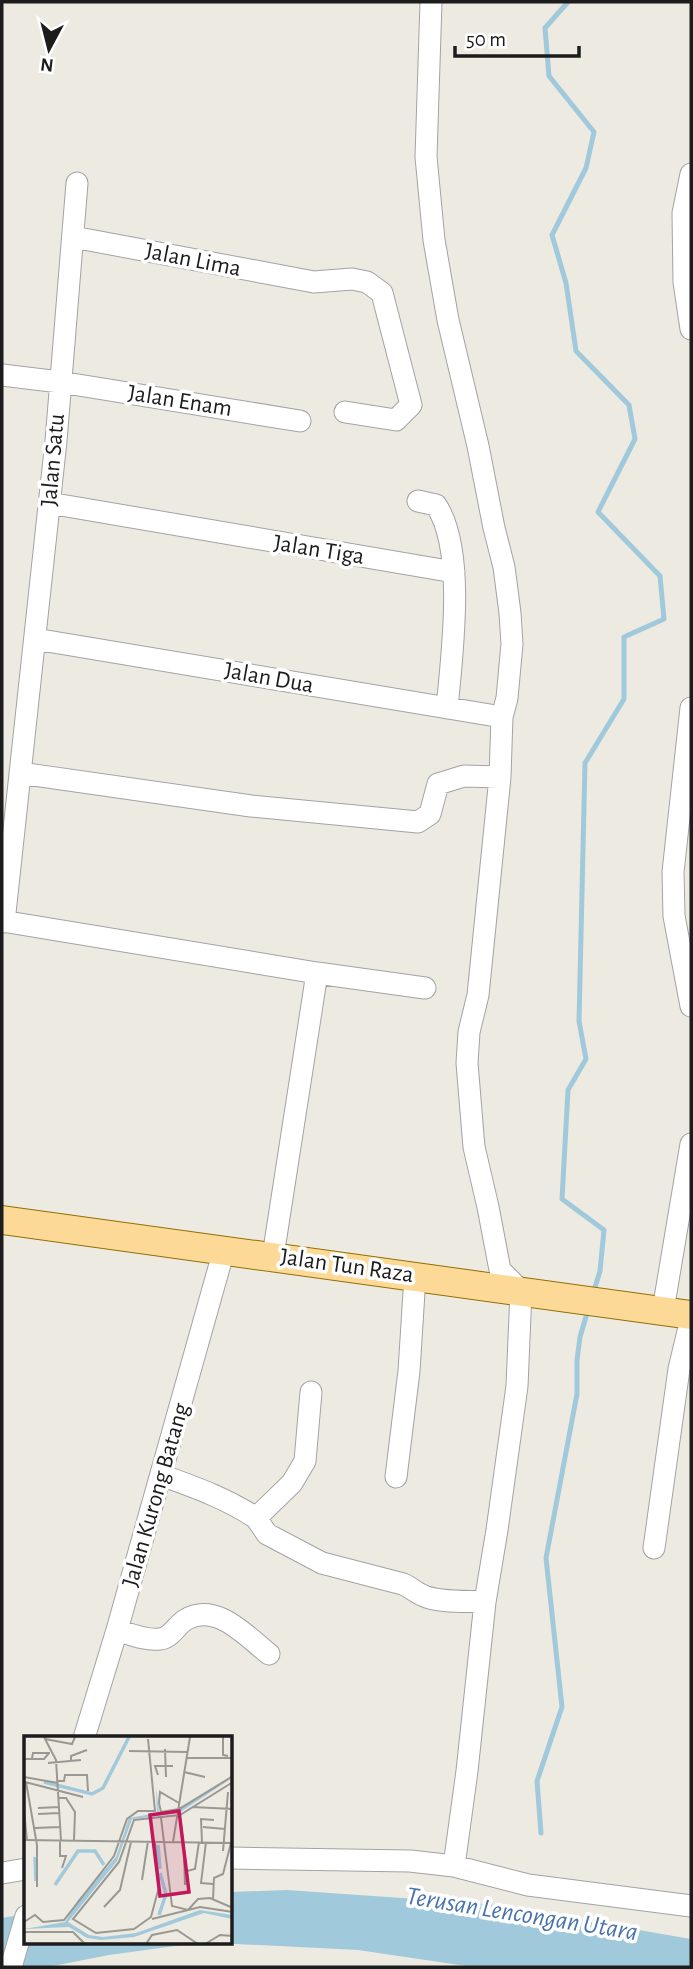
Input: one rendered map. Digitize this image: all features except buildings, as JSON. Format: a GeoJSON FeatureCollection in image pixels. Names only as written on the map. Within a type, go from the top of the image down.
{"type":"FeatureCollection","features":[{"type":"Feature","properties":{"kind":"main road","name":"Jalan Tun Raza"},"geometry":{"type":"LineString","coordinates":[[2,1220],[663,1310],[691,1317]]}},
{"type":"Feature","properties":{"kind":"street"},"geometry":{"type":"LineString","coordinates":[[430,2],[426,170],[434,240],[448,320],[505,567],[512,644],[502,717],[500,778],[478,995],[469,1032],[467,1063],[474,1147],[500,1270],[521,1291],[517,1386],[485,1602],[454,1866]]}},
{"type":"Feature","properties":{"kind":"street"},"geometry":{"type":"LineString","coordinates":[[691,174],[683,213],[684,282],[691,329]]}},
{"type":"Feature","properties":{"kind":"street","name":"Jalan Satu"},"geometry":{"type":"LineString","coordinates":[[3,922],[49,503],[77,183]]}},
{"type":"Feature","properties":{"kind":"street","name":"Jalan Lima"},"geometry":{"type":"LineString","coordinates":[[73,237],[314,282],[352,279],[367,282],[382,293],[411,405],[396,420],[345,412]]}},
{"type":"Feature","properties":{"kind":"street","name":"Jalan Enam"},"geometry":{"type":"LineString","coordinates":[[2,375],[300,421]]}},
{"type":"Feature","properties":{"kind":"street"},"geometry":{"type":"LineString","coordinates":[[418,501],[436,505],[442,515],[454,572],[454,641],[447,708]]}},
{"type":"Feature","properties":{"kind":"street","name":"Jalan Tiga"},"geometry":{"type":"LineString","coordinates":[[49,503],[454,572]]}},
{"type":"Feature","properties":{"kind":"street","name":"Jalan Dua"},"geometry":{"type":"LineString","coordinates":[[35,639],[502,717]]}},
{"type":"Feature","properties":{"kind":"street"},"geometry":{"type":"LineString","coordinates":[[691,708],[673,872],[674,916],[691,1006]]}},
{"type":"Feature","properties":{"kind":"street"},"geometry":{"type":"LineString","coordinates":[[20,773],[251,806],[418,822],[430,814],[438,784],[464,776],[500,778]]}},
{"type":"Feature","properties":{"kind":"street"},"geometry":{"type":"LineString","coordinates":[[3,922],[425,988]]}},
{"type":"Feature","properties":{"kind":"street"},"geometry":{"type":"LineString","coordinates":[[273,1256],[317,973]]}},
{"type":"Feature","properties":{"kind":"street"},"geometry":{"type":"LineString","coordinates":[[663,1310],[691,1144]]}},
{"type":"Feature","properties":{"kind":"street","name":"Jalan Kurong Batang"},"geometry":{"type":"LineString","coordinates":[[85,1736],[224,1250]]}},
{"type":"Feature","properties":{"kind":"street"},"geometry":{"type":"LineString","coordinates":[[396,1477],[409,1371],[415,1276]]}},
{"type":"Feature","properties":{"kind":"street"},"geometry":{"type":"LineString","coordinates":[[654,1548],[679,1368],[691,1317]]}},
{"type":"Feature","properties":{"kind":"street"},"geometry":{"type":"LineString","coordinates":[[256,1518],[292,1483],[305,1461],[310,1392]]}},
{"type":"Feature","properties":{"kind":"street"},"geometry":{"type":"LineString","coordinates":[[161,1475],[236,1505],[256,1518],[267,1534],[322,1563],[403,1584],[433,1599],[485,1602]]}},
{"type":"Feature","properties":{"kind":"street"},"geometry":{"type":"LineString","coordinates":[[117,1630],[162,1640],[183,1621],[205,1613],[218,1616],[231,1624],[269,1654]]}},
{"type":"Feature","properties":{"kind":"street"},"geometry":{"type":"LineString","coordinates":[[233,1858],[410,1861],[454,1866],[528,1885],[691,1906]]}},
{"type":"Feature","properties":{"kind":"street"},"geometry":{"type":"LineString","coordinates":[[2,1873],[24,1869]]}},
{"type":"Feature","properties":{"kind":"street"},"geometry":{"type":"LineString","coordinates":[[11,1967],[24,1923]]}},
{"type":"Feature","properties":{"kind":"water","name":"Terusan Lencongan Utara"},"geometry":{"type":"Polygon","coordinates":[[[287,1890],[488,1904],[691,1939],[691,1967],[473,1967],[358,1950],[233,1944],[233,1892],[287,1890]]]}},
{"type":"Feature","properties":{"kind":"water"},"geometry":{"type":"Polygon","coordinates":[[[24,1914],[24,1944],[190,1944],[48,1967],[2,1967],[2,1918],[24,1914]]]}},
{"type":"Feature","properties":{"kind":"waterway"},"geometry":{"type":"LineString","coordinates":[[568,2],[545,28],[549,76],[594,132],[586,168],[552,235],[566,283],[576,351],[629,405],[635,439],[598,512],[660,576],[664,619],[624,637],[624,699],[585,763],[579,1021],[586,1059],[568,1090],[562,1199],[604,1230],[600,1271],[593,1294]]}},
{"type":"Feature","properties":{"kind":"waterway"},"geometry":{"type":"LineString","coordinates":[[541,1833],[537,1781],[562,1707],[546,1558],[577,1394],[580,1337],[588,1310]]}}]}
